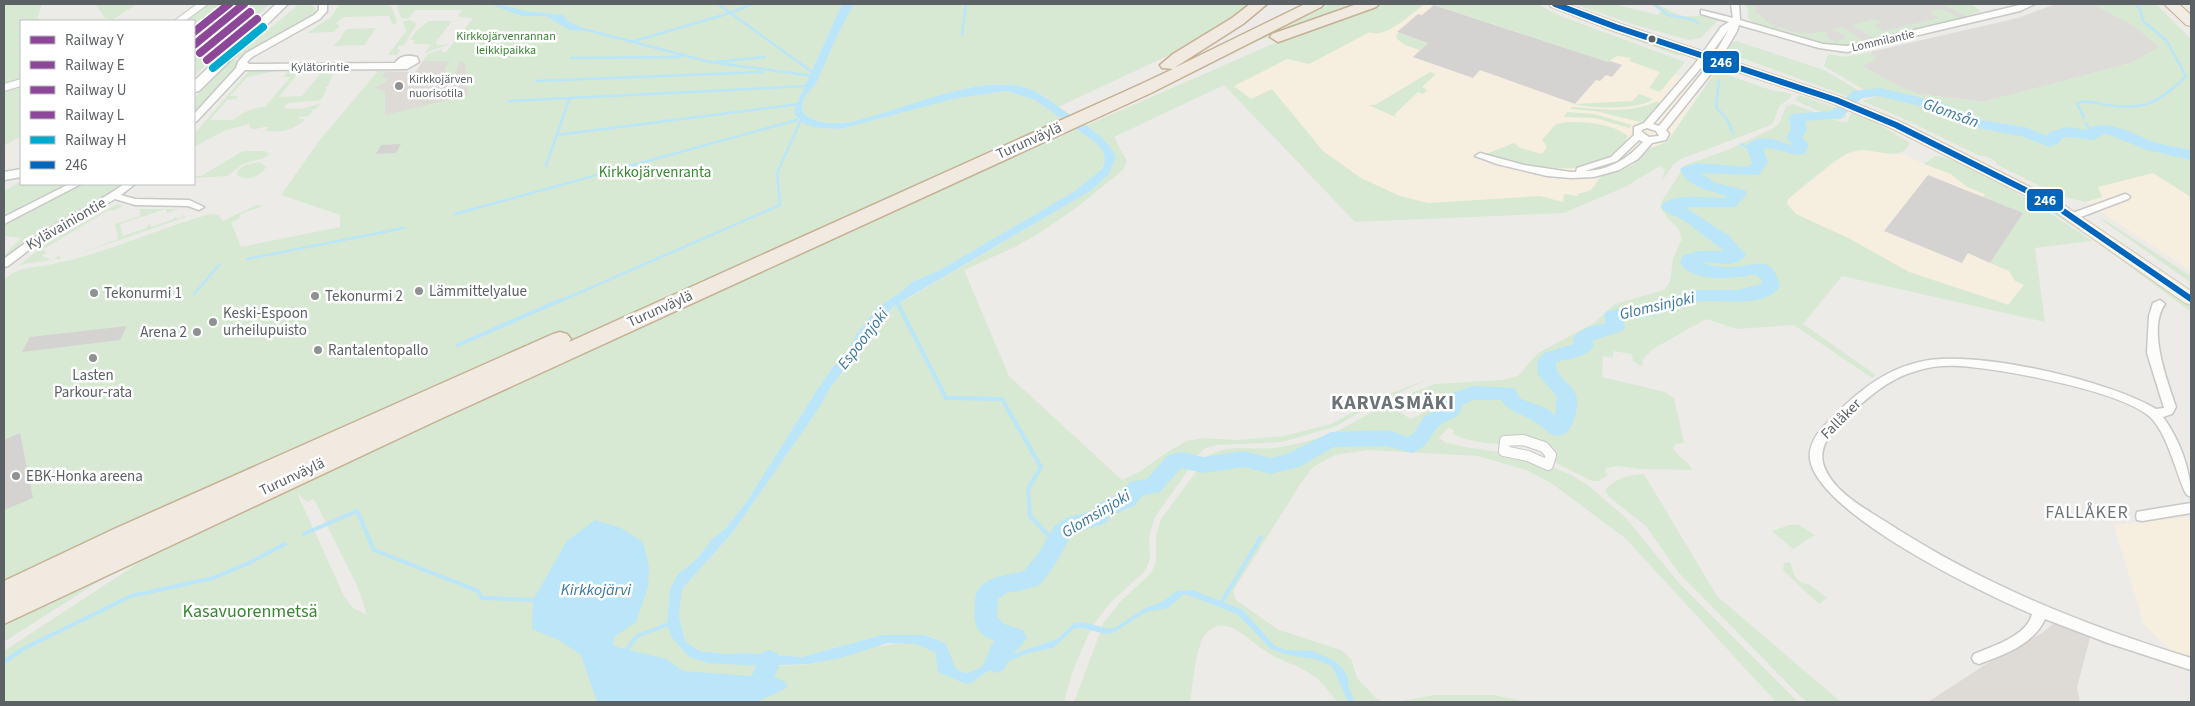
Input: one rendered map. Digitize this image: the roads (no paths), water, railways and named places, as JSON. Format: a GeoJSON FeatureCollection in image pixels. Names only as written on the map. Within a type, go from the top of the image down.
{"type":"FeatureCollection","features":[{"type":"Feature","properties":{"kind":"highway"},"geometry":{"type":"LineString","coordinates":[[1168,66],[1187,51],[1228,27],[1259,4]]}},
{"type":"Feature","properties":{"kind":"highway","name":"Turunväylä"},"geometry":{"type":"LineString","coordinates":[[4,613],[1066,118],[1294,4]]}},
{"type":"Feature","properties":{"kind":"highway","name":"Turunväylä"},"geometry":{"type":"LineString","coordinates":[[4,593],[410,406],[1066,118],[1145,88],[1316,4]]}},
{"type":"Feature","properties":{"kind":"highway"},"geometry":{"type":"LineString","coordinates":[[1327,19],[1355,4]]}},
{"type":"Feature","properties":{"kind":"highway"},"geometry":{"type":"LineString","coordinates":[[1145,88],[1174,81],[1272,39],[1371,4]]}},
{"type":"Feature","properties":{"kind":"highway"},"geometry":{"type":"LineString","coordinates":[[2171,4],[2191,22]]}},
{"type":"Feature","properties":{"kind":"main road"},"geometry":{"type":"LineString","coordinates":[[195,80],[272,4]]}},
{"type":"Feature","properties":{"kind":"main road"},"geometry":{"type":"LineString","coordinates":[[195,87],[282,4]]}},
{"type":"Feature","properties":{"kind":"main road"},"geometry":{"type":"LineString","coordinates":[[1556,4],[1616,28],[1839,97],[1870,110],[2027,181],[2191,290]]}},
{"type":"Feature","properties":{"kind":"main road"},"geometry":{"type":"LineString","coordinates":[[1569,4],[1711,56]]}},
{"type":"Feature","properties":{"kind":"main road"},"geometry":{"type":"LineString","coordinates":[[4,170],[16,173]]}},
{"type":"Feature","properties":{"kind":"main road"},"geometry":{"type":"LineString","coordinates":[[2079,215],[2191,299]]}},
{"type":"Feature","properties":{"kind":"street"},"geometry":{"type":"LineString","coordinates":[[180,20],[203,4]]}},
{"type":"Feature","properties":{"kind":"street"},"geometry":{"type":"LineString","coordinates":[[195,118],[240,67],[249,62],[261,49],[317,17],[323,11],[323,4]]}},
{"type":"Feature","properties":{"kind":"street"},"geometry":{"type":"LineString","coordinates":[[1661,130],[1711,56],[1724,29],[1736,21],[1734,4]]}},
{"type":"Feature","properties":{"kind":"street","name":"Lommilantie"},"geometry":{"type":"LineString","coordinates":[[1704,12],[1822,46],[1847,49],[2017,9],[2031,4]]}},
{"type":"Feature","properties":{"kind":"street"},"geometry":{"type":"LineString","coordinates":[[1646,125],[1661,130],[1664,134],[1663,138],[1650,140],[1639,135],[1637,128],[1646,125],[1711,56]]}},
{"type":"Feature","properties":{"kind":"street","name":"Kylätorintie"},"geometry":{"type":"LineString","coordinates":[[240,67],[400,66]]}},
{"type":"Feature","properties":{"kind":"street"},"geometry":{"type":"LineString","coordinates":[[4,88],[20,82]]}},
{"type":"Feature","properties":{"kind":"street"},"geometry":{"type":"LineString","coordinates":[[1558,173],[1589,168],[1614,159],[1639,135]]}},
{"type":"Feature","properties":{"kind":"street"},"geometry":{"type":"LineString","coordinates":[[1480,156],[1514,166],[1558,173],[1594,175],[1606,172],[1631,160],[1650,140]]}},
{"type":"Feature","properties":{"kind":"street"},"geometry":{"type":"LineString","coordinates":[[4,221],[74,185]]}},
{"type":"Feature","properties":{"kind":"street","name":"Kylävainiontie"},"geometry":{"type":"LineString","coordinates":[[4,264],[45,234],[114,196],[129,185]]}},
{"type":"Feature","properties":{"kind":"street"},"geometry":{"type":"LineString","coordinates":[[114,196],[135,202],[189,203],[199,207]]}},
{"type":"Feature","properties":{"kind":"street"},"geometry":{"type":"LineString","coordinates":[[2079,215],[2125,197]]}},
{"type":"Feature","properties":{"kind":"street"},"geometry":{"type":"LineString","coordinates":[[2154,414],[2168,411],[2170,407],[2153,353],[2154,316],[2157,306],[2160,304]]}},
{"type":"Feature","properties":{"kind":"street","name":"Fallåker"},"geometry":{"type":"LineString","coordinates":[[2191,492],[2163,427],[2154,414],[2123,396],[1974,363],[1930,363],[1911,368],[1884,379],[1832,424],[1818,442],[1816,453],[1822,476],[1829,486],[1852,505],[1910,546],[1962,576],[2114,640],[2191,664]]}},
{"type":"Feature","properties":{"kind":"street"},"geometry":{"type":"LineString","coordinates":[[1505,440],[1523,440],[1544,447],[1551,454],[1548,465],[1528,456],[1504,451],[1505,448],[1505,440]]}},
{"type":"Feature","properties":{"kind":"street"},"geometry":{"type":"LineString","coordinates":[[2142,516],[2191,508]]}},
{"type":"Feature","properties":{"kind":"street"},"geometry":{"type":"LineString","coordinates":[[1979,658],[2009,644],[2030,630],[2036,624],[2040,610]]}},
{"type":"Feature","properties":{"kind":"water"},"geometry":{"type":"Polygon","coordinates":[[[489,4],[563,15],[569,22],[591,31],[570,30],[546,16],[522,16],[489,4]]]}},
{"type":"Feature","properties":{"kind":"water","name":"Espoonjoki"},"geometry":{"type":"Polygon","coordinates":[[[842,4],[854,4],[837,36],[816,84],[806,95],[802,105],[803,113],[811,118],[828,123],[848,122],[864,119],[967,88],[1003,84],[1020,86],[1040,94],[1089,128],[1107,143],[1116,157],[1109,174],[1092,190],[894,306],[830,388],[817,411],[733,532],[682,589],[679,616],[685,641],[699,651],[802,657],[882,635],[925,635],[943,642],[947,646],[955,667],[961,672],[967,673],[978,669],[989,660],[1004,657],[1057,639],[1074,623],[1083,622],[1109,629],[1116,627],[1145,608],[1162,602],[1177,591],[1193,590],[1243,610],[1275,646],[1287,650],[1313,651],[1335,661],[1348,677],[1349,688],[1355,702],[1348,701],[1332,666],[1315,659],[1288,655],[1271,649],[1237,614],[1188,595],[1183,595],[1168,608],[1146,612],[1113,633],[1106,634],[1081,628],[1074,629],[1053,648],[1029,653],[992,668],[973,682],[966,684],[938,672],[935,652],[915,644],[888,643],[841,658],[809,664],[761,666],[708,663],[689,657],[672,638],[667,625],[670,589],[678,574],[697,559],[711,540],[726,528],[747,501],[817,390],[832,368],[848,351],[856,335],[877,308],[912,282],[938,271],[1075,191],[1102,169],[1105,160],[1103,151],[1095,142],[1035,100],[1007,91],[957,98],[841,129],[818,128],[805,124],[795,115],[795,108],[842,4]]]}},
{"type":"Feature","properties":{"kind":"water","name":"Kirkkojärvi"},"geometry":{"type":"Polygon","coordinates":[[[595,520],[621,528],[643,542],[649,566],[648,587],[636,622],[614,637],[613,646],[666,659],[683,671],[778,678],[786,683],[787,688],[759,701],[747,702],[597,702],[581,655],[559,640],[532,629],[533,600],[567,541],[595,520]]]}},
{"type":"Feature","properties":{"kind":"waterway"},"geometry":{"type":"LineString","coordinates":[[718,4],[730,13]]}},
{"type":"Feature","properties":{"kind":"waterway"},"geometry":{"type":"LineString","coordinates":[[730,13],[753,4]]}},
{"type":"Feature","properties":{"kind":"waterway"},"geometry":{"type":"LineString","coordinates":[[962,35],[966,4]]}},
{"type":"Feature","properties":{"kind":"waterway"},"geometry":{"type":"LineString","coordinates":[[1654,4],[1668,15],[1694,20],[1698,23]]}},
{"type":"Feature","properties":{"kind":"waterway"},"geometry":{"type":"LineString","coordinates":[[2084,118],[2077,103],[2088,102],[2120,107],[2142,105],[2160,98],[2186,76],[2167,41],[2143,21],[2140,9],[2135,4]]}},
{"type":"Feature","properties":{"kind":"waterway"},"geometry":{"type":"LineString","coordinates":[[632,42],[730,13]]}},
{"type":"Feature","properties":{"kind":"waterway"},"geometry":{"type":"LineString","coordinates":[[730,13],[815,74]]}},
{"type":"Feature","properties":{"kind":"waterway"},"geometry":{"type":"LineString","coordinates":[[587,30],[632,42]]}},
{"type":"Feature","properties":{"kind":"waterway"},"geometry":{"type":"LineString","coordinates":[[632,42],[710,62],[813,76]]}},
{"type":"Feature","properties":{"kind":"waterway"},"geometry":{"type":"LineString","coordinates":[[571,58],[680,57]]}},
{"type":"Feature","properties":{"kind":"waterway"},"geometry":{"type":"LineString","coordinates":[[716,62],[765,57]]}},
{"type":"Feature","properties":{"kind":"waterway"},"geometry":{"type":"LineString","coordinates":[[536,81],[763,72]]}},
{"type":"Feature","properties":{"kind":"waterway"},"geometry":{"type":"LineString","coordinates":[[1719,80],[1716,107],[1727,119],[1733,133]]}},
{"type":"Feature","properties":{"kind":"waterway"},"geometry":{"type":"LineString","coordinates":[[570,98],[808,86]]}},
{"type":"Feature","properties":{"kind":"waterway","name":"Glomsinjoki"},"geometry":{"type":"LineString","coordinates":[[996,663],[999,653],[1015,637],[997,632],[985,621],[987,594],[1004,583],[1019,582],[1032,578],[1048,557],[1062,532],[1074,524],[1098,517],[1105,509],[1127,500],[1137,488],[1153,486],[1175,461],[1182,460],[1203,465],[1244,459],[1270,466],[1292,461],[1331,440],[1389,438],[1406,445],[1412,445],[1421,438],[1431,422],[1451,411],[1454,400],[1473,393],[1507,393],[1514,404],[1539,413],[1558,429],[1563,425],[1567,397],[1561,388],[1550,378],[1546,368],[1546,361],[1581,349],[1585,345],[1582,339],[1592,333],[1616,327],[1613,315],[1657,308],[1695,296],[1737,296],[1761,292],[1771,286],[1769,277],[1760,269],[1752,268],[1735,273],[1724,273],[1705,270],[1689,263],[1689,259],[1694,257],[1733,258],[1737,255],[1723,240],[1691,217],[1669,206],[1677,202],[1729,203],[1739,194],[1710,186],[1690,174],[1688,170],[1698,168],[1753,172],[1760,162],[1754,147],[1768,142],[1793,151],[1799,151],[1801,145],[1794,137],[1799,129],[1797,117],[1836,115],[1858,94],[1880,92],[1906,100],[1935,105],[1977,124],[2025,132],[2049,142],[2053,141],[2055,135],[2066,132],[2092,135],[2098,129],[2121,133],[2153,147],[2191,155]]}},
{"type":"Feature","properties":{"kind":"waterway"},"geometry":{"type":"LineString","coordinates":[[509,101],[570,98]]}},
{"type":"Feature","properties":{"kind":"waterway"},"geometry":{"type":"LineString","coordinates":[[546,166],[570,98]]}},
{"type":"Feature","properties":{"kind":"waterway"},"geometry":{"type":"LineString","coordinates":[[557,135],[799,104]]}},
{"type":"Feature","properties":{"kind":"waterway"},"geometry":{"type":"LineString","coordinates":[[455,214],[797,120],[800,117]]}},
{"type":"Feature","properties":{"kind":"waterway"},"geometry":{"type":"LineString","coordinates":[[558,302],[780,205],[777,173],[802,118]]}},
{"type":"Feature","properties":{"kind":"waterway"},"geometry":{"type":"LineString","coordinates":[[2086,123],[2092,135]]}},
{"type":"Feature","properties":{"kind":"waterway"},"geometry":{"type":"LineString","coordinates":[[1741,144],[1756,152]]}},
{"type":"Feature","properties":{"kind":"waterway"},"geometry":{"type":"LineString","coordinates":[[247,259],[404,228]]}},
{"type":"Feature","properties":{"kind":"waterway"},"geometry":{"type":"LineString","coordinates":[[194,294],[220,264]]}},
{"type":"Feature","properties":{"kind":"waterway"},"geometry":{"type":"LineString","coordinates":[[458,345],[561,300]]}},
{"type":"Feature","properties":{"kind":"waterway"},"geometry":{"type":"LineString","coordinates":[[897,302],[946,398],[1002,399],[1041,467],[1028,489],[1030,516],[1055,542]]}},
{"type":"Feature","properties":{"kind":"waterway"},"geometry":{"type":"LineString","coordinates":[[304,534],[357,511],[374,550],[478,591],[482,598],[533,600],[537,603]]}},
{"type":"Feature","properties":{"kind":"waterway"},"geometry":{"type":"LineString","coordinates":[[1220,605],[1261,537]]}},
{"type":"Feature","properties":{"kind":"waterway"},"geometry":{"type":"LineString","coordinates":[[4,662],[23,649],[131,596],[213,578],[249,563],[285,544]]}},
{"type":"Feature","properties":{"kind":"waterway"},"geometry":{"type":"LineString","coordinates":[[625,652],[637,636],[669,624]]}},
{"type":"Feature","properties":{"kind":"waterway"},"geometry":{"type":"LineString","coordinates":[[763,678],[769,660]]}},
{"type":"Feature","properties":{"kind":"rail line","name":"U"},"geometry":{"type":"LineString","coordinates":[[195,31],[229,4]]}},
{"type":"Feature","properties":{"kind":"rail line","name":"Y"},"geometry":{"type":"LineString","coordinates":[[195,44],[244,4]]}},
{"type":"Feature","properties":{"kind":"rail line","name":"E"},"geometry":{"type":"LineString","coordinates":[[200,53],[250,12]]}},
{"type":"Feature","properties":{"kind":"rail line","name":"L"},"geometry":{"type":"LineString","coordinates":[[207,60],[257,19]]}},
{"type":"Feature","properties":{"kind":"rail line","name":"H"},"geometry":{"type":"LineString","coordinates":[[213,68],[263,27]]}},
{"type":"Feature","properties":{"kind":"place","name":"Kirkkojärven nuorisotila"},"geometry":{"type":"Point","coordinates":[399,86]}},
{"type":"Feature","properties":{"kind":"place","name":"Lämmittelyalue"},"geometry":{"type":"Point","coordinates":[419,291]}},
{"type":"Feature","properties":{"kind":"place","name":"Tekonurmi 1"},"geometry":{"type":"Point","coordinates":[94,293]}},
{"type":"Feature","properties":{"kind":"place","name":"Tekonurmi 2"},"geometry":{"type":"Point","coordinates":[315,296]}},
{"type":"Feature","properties":{"kind":"place","name":"Keski-Espoon urheilupuisto"},"geometry":{"type":"Point","coordinates":[213,322]}},
{"type":"Feature","properties":{"kind":"place","name":"Arena 2"},"geometry":{"type":"Point","coordinates":[197,332]}},
{"type":"Feature","properties":{"kind":"place","name":"Rantalentopallo"},"geometry":{"type":"Point","coordinates":[318,350]}},
{"type":"Feature","properties":{"kind":"place","name":"Lasten Parkour-rata"},"geometry":{"type":"Point","coordinates":[93,358]}},
{"type":"Feature","properties":{"kind":"place","name":"EBK-Honka areena"},"geometry":{"type":"Point","coordinates":[16,476]}},
{"type":"Feature","properties":{"kind":"district","name":"KARVASMÄKI"},"geometry":{"type":"Point","coordinates":[1393,403]}},
{"type":"Feature","properties":{"kind":"district","name":"FALLÅKER"},"geometry":{"type":"Point","coordinates":[2087,512]}},
{"type":"Feature","properties":{"kind":"park label","name":"Kirkkojärvenrannan leikkipaikka"},"geometry":{"type":"Point","coordinates":[506,43]}},
{"type":"Feature","properties":{"kind":"park label","name":"Kirkkojärvenranta"},"geometry":{"type":"Point","coordinates":[655,172]}},
{"type":"Feature","properties":{"kind":"park label","name":"Kasavuorenmetsä"},"geometry":{"type":"Point","coordinates":[250,611]}},
{"type":"Feature","properties":{"kind":"water label","name":"Glomsån"},"geometry":{"type":"Point","coordinates":[1951,113]}}]}
